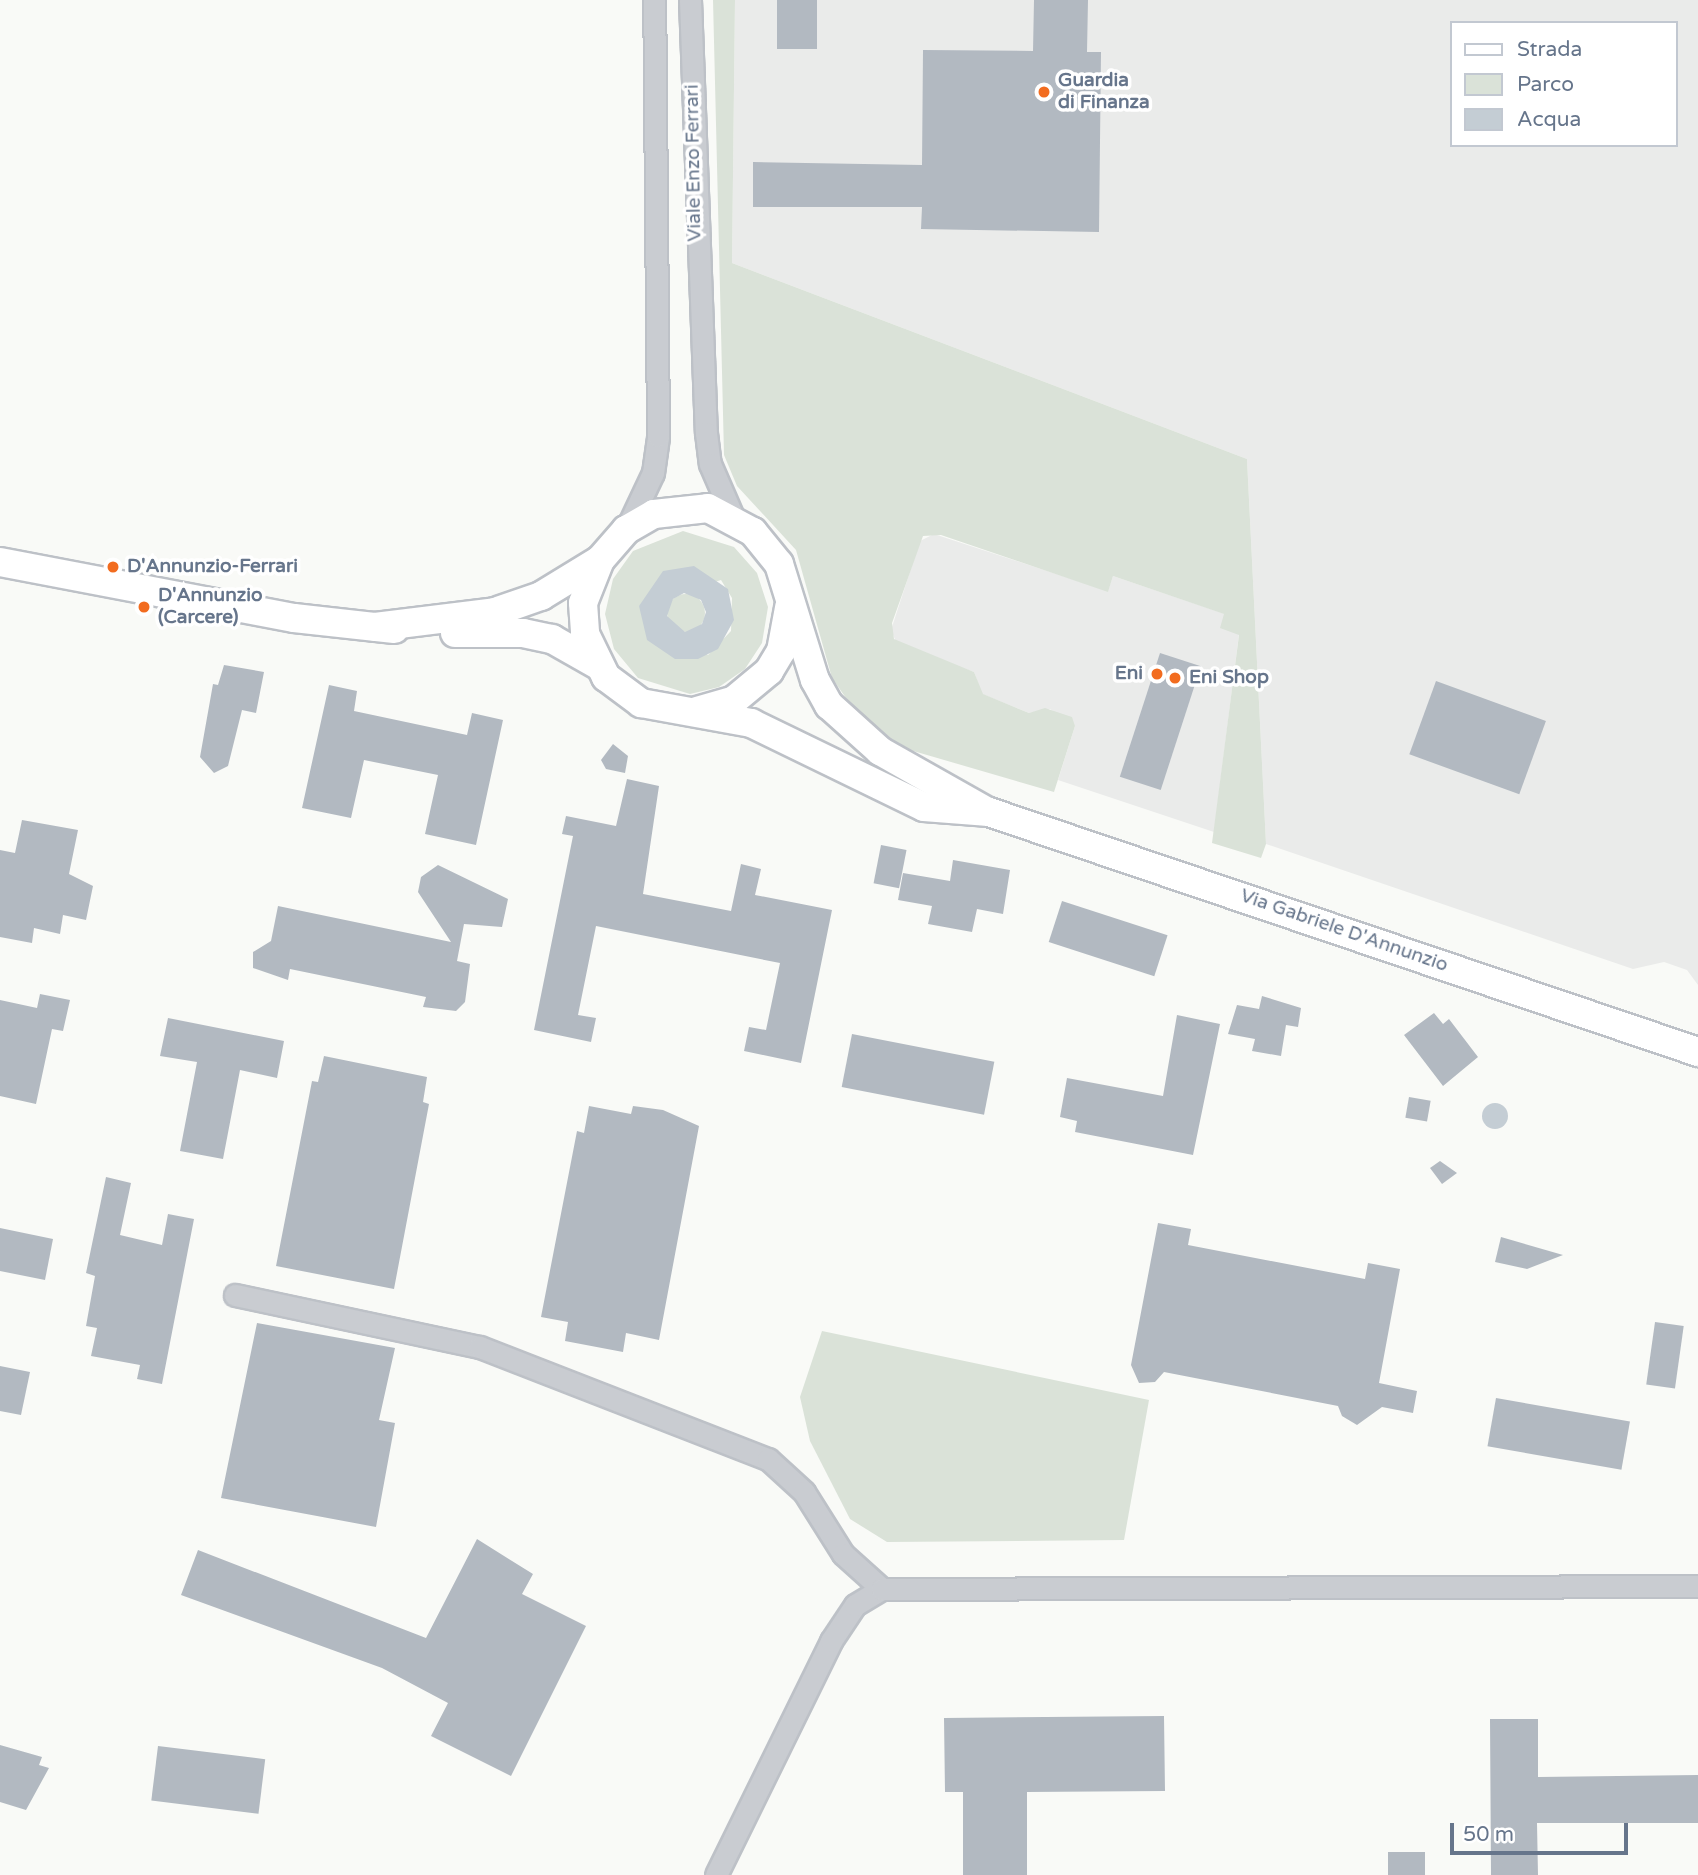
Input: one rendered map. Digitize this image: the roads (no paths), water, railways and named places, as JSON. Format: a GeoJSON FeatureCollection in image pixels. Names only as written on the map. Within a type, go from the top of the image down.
{"type":"FeatureCollection","features":[{"type":"Feature","properties":{"kind":"main road"},"geometry":{"type":"LineString","coordinates":[[376,627],[495,612],[541,596],[600,560],[626,530],[654,514],[685,508],[733,517],[779,564],[789,605],[815,680],[853,730],[989,812]]}},
{"type":"Feature","properties":{"kind":"main road"},"geometry":{"type":"LineString","coordinates":[[598,665],[585,634],[583,603],[600,560]]}},
{"type":"Feature","properties":{"kind":"main road"},"geometry":{"type":"LineString","coordinates":[[0,562],[294,618],[376,627],[523,633],[552,639],[598,665],[641,703],[777,732],[924,807],[989,812]]}},
{"type":"Feature","properties":{"kind":"main road"},"geometry":{"type":"LineString","coordinates":[[687,712],[733,701],[769,671],[788,628],[789,605]]}},
{"type":"Feature","properties":{"kind":"main road","name":"Via Gabriele D'Annunzio"},"geometry":{"type":"LineString","coordinates":[[989,812],[1698,1052]]}},
{"type":"Feature","properties":{"kind":"street","name":"Viale Enzo Ferrari"},"geometry":{"type":"LineString","coordinates":[[626,530],[653,473],[660,325],[654,0]]}},
{"type":"Feature","properties":{"kind":"street","name":"Viale Enzo Ferrari"},"geometry":{"type":"LineString","coordinates":[[691,0],[698,326],[710,464],[733,517]]}},
{"type":"Feature","properties":{"kind":"street"},"geometry":{"type":"LineString","coordinates":[[235,1295],[480,1347],[768,1459],[804,1492],[843,1553],[882,1588]]}},
{"type":"Feature","properties":{"kind":"street"},"geometry":{"type":"LineString","coordinates":[[716,1875],[831,1641],[855,1605],[882,1588],[1698,1587]]}},
{"type":"Feature","properties":{"kind":"water"},"geometry":{"type":"Polygon","coordinates":[[[694,566],[728,589],[734,620],[718,649],[698,659],[675,659],[647,640],[639,606],[663,571],[694,566]],[[684,593],[673,599],[667,616],[685,632],[702,624],[706,612],[701,600],[684,593]]]}},
{"type":"Feature","properties":{"kind":"water"},"geometry":{"type":"Polygon","coordinates":[[[1495,1103],[1504,1107],[1508,1116],[1504,1125],[1495,1129],[1486,1125],[1482,1116],[1486,1107],[1495,1103]]]}},
{"type":"Feature","properties":{"kind":"place","name":"Guardia di Finanza"},"geometry":{"type":"Point","coordinates":[1044,92]}},
{"type":"Feature","properties":{"kind":"place","name":"D'Annunzio-Ferrari"},"geometry":{"type":"Point","coordinates":[113,567]}},
{"type":"Feature","properties":{"kind":"place","name":"D'Annunzio (Carcere)"},"geometry":{"type":"Point","coordinates":[144,607]}},
{"type":"Feature","properties":{"kind":"place","name":"Eni"},"geometry":{"type":"Point","coordinates":[1157,674]}},
{"type":"Feature","properties":{"kind":"place","name":"Eni Shop"},"geometry":{"type":"Point","coordinates":[1175,678]}}]}
